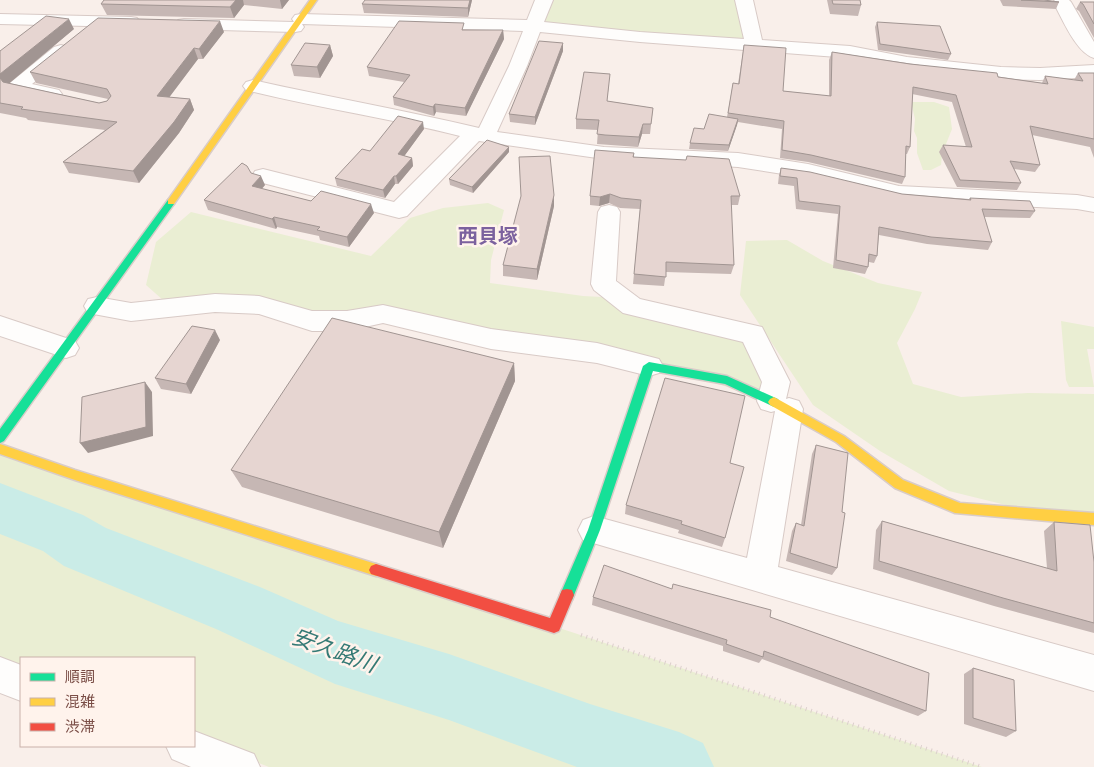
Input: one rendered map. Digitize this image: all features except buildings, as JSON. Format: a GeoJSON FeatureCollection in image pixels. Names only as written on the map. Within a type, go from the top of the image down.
{"type":"FeatureCollection","features":[{"type":"Feature","properties":{"kind":"street"},"geometry":{"type":"LineString","coordinates":[[0,438],[97,306],[314,0]]}},
{"type":"Feature","properties":{"kind":"street"},"geometry":{"type":"LineString","coordinates":[[263,176],[399,211],[480,135],[518,66],[544,0]]}},
{"type":"Feature","properties":{"kind":"street"},"geometry":{"type":"LineString","coordinates":[[744,0],[754,44]]}},
{"type":"Feature","properties":{"kind":"street"},"geometry":{"type":"LineString","coordinates":[[1062,2],[1086,44],[1094,52]]}},
{"type":"Feature","properties":{"kind":"street"},"geometry":{"type":"LineString","coordinates":[[166,23],[298,23],[406,15],[640,37],[850,52],[908,63],[1000,73],[1040,74],[1094,71]]}},
{"type":"Feature","properties":{"kind":"street"},"geometry":{"type":"LineString","coordinates":[[0,19],[146,23]]}},
{"type":"Feature","properties":{"kind":"street"},"geometry":{"type":"LineString","coordinates":[[66,97],[17,87],[97,22]]}},
{"type":"Feature","properties":{"kind":"street"},"geometry":{"type":"LineString","coordinates":[[253,86],[331,104],[422,120],[480,135],[604,153],[738,160],[808,171],[899,193],[1077,202],[1094,205]]}},
{"type":"Feature","properties":{"kind":"street"},"geometry":{"type":"LineString","coordinates":[[609,212],[603,284],[632,306],[753,334],[776,382],[780,405],[760,577]]}},
{"type":"Feature","properties":{"kind":"street"},"geometry":{"type":"LineString","coordinates":[[97,306],[131,312],[215,303],[258,305],[312,321],[347,321],[383,314],[491,339],[597,353],[649,366],[727,380],[780,405],[840,439],[899,484],[959,509],[1094,519]]}},
{"type":"Feature","properties":{"kind":"street"},"geometry":{"type":"LineString","coordinates":[[0,326],[66,348]]}},
{"type":"Feature","properties":{"kind":"street"},"geometry":{"type":"LineString","coordinates":[[0,449],[75,476],[554,626],[594,530],[649,366]]}},
{"type":"Feature","properties":{"kind":"street"},"geometry":{"type":"LineString","coordinates":[[594,530],[1094,673]]}},
{"type":"Feature","properties":{"kind":"street"},"geometry":{"type":"LineString","coordinates":[[0,675],[20,683]]}},
{"type":"Feature","properties":{"kind":"street"},"geometry":{"type":"LineString","coordinates":[[188,747],[240,767]]}},
{"type":"Feature","properties":{"kind":"path"},"geometry":{"type":"LineString","coordinates":[[554,626],[982,767]]}},
{"type":"Feature","properties":{"kind":"green space"},"geometry":{"type":"Polygon","coordinates":[[[549,0],[745,0],[746,44],[536,24],[549,0]]]}},
{"type":"Feature","properties":{"kind":"green space"},"geometry":{"type":"Polygon","coordinates":[[[911,102],[934,102],[949,107],[952,129],[942,154],[941,165],[931,170],[923,170],[917,153],[917,138],[914,131],[915,119],[911,102]]]}},
{"type":"Feature","properties":{"kind":"green space"},"geometry":{"type":"Polygon","coordinates":[[[488,203],[504,210],[491,260],[490,283],[583,296],[621,298],[759,345],[771,401],[680,372],[571,360],[383,314],[312,321],[259,305],[172,308],[146,285],[156,242],[191,212],[371,256],[410,218],[443,208],[488,203]]]}},
{"type":"Feature","properties":{"kind":"green space"},"geometry":{"type":"Polygon","coordinates":[[[787,240],[823,261],[878,283],[922,292],[897,343],[913,384],[961,397],[1028,393],[1094,394],[1094,515],[1050,516],[949,491],[880,451],[813,405],[740,295],[746,241],[787,240]]]}},
{"type":"Feature","properties":{"kind":"green space"},"geometry":{"type":"Polygon","coordinates":[[[1061,321],[1094,327],[1094,349],[1087,349],[1094,387],[1069,387],[1066,380],[1061,321]]]}},
{"type":"Feature","properties":{"kind":"green space"},"geometry":{"type":"Polygon","coordinates":[[[0,450],[547,624],[982,767],[269,767],[195,738],[195,657],[20,657],[20,672],[0,664],[0,450]]]}},
{"type":"Feature","properties":{"kind":"waterway","name":"安久路川"},"geometry":{"type":"LineString","coordinates":[[0,508],[63,533],[85,547],[238,608],[335,652],[449,687],[590,738],[679,767]]}},
{"type":"Feature","properties":{"kind":"traffic: fast"},"geometry":{"type":"LineString","coordinates":[[0,438],[171,202]]}},
{"type":"Feature","properties":{"kind":"traffic: fast"},"geometry":{"type":"LineString","coordinates":[[567,595],[594,530],[649,366],[727,380],[774,402]]}},
{"type":"Feature","properties":{"kind":"traffic: slow"},"geometry":{"type":"LineString","coordinates":[[171,202],[314,0]]}},
{"type":"Feature","properties":{"kind":"traffic: slow"},"geometry":{"type":"LineString","coordinates":[[774,402],[840,439],[899,484],[959,509],[1094,519]]}},
{"type":"Feature","properties":{"kind":"traffic: slow"},"geometry":{"type":"LineString","coordinates":[[0,449],[75,475],[376,570]]}},
{"type":"Feature","properties":{"kind":"traffic: jam"},"geometry":{"type":"LineString","coordinates":[[376,570],[554,626],[567,595]]}},
{"type":"Feature","properties":{"kind":"district","name":"西貝塚"},"geometry":{"type":"Point","coordinates":[488,235]}}]}
